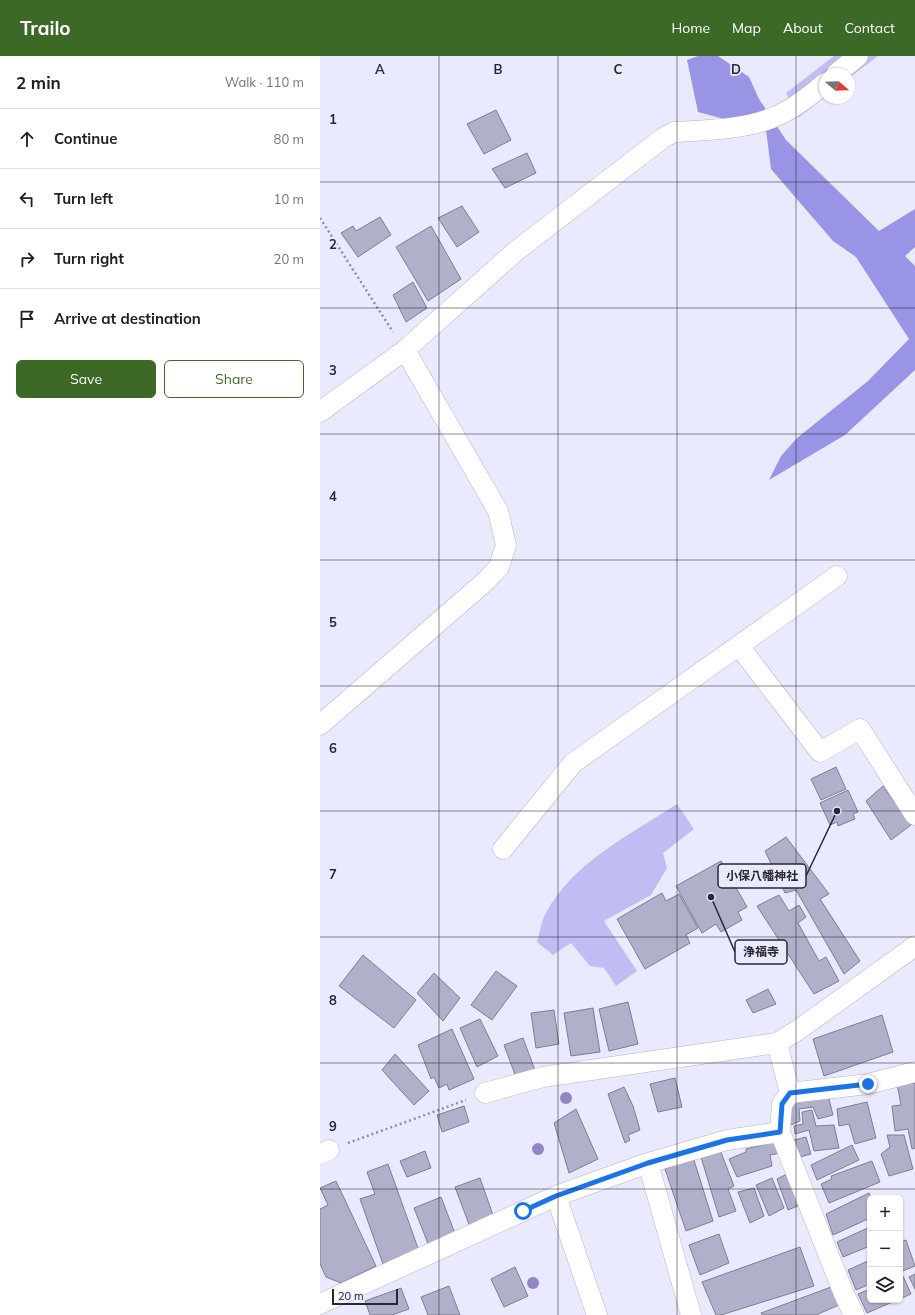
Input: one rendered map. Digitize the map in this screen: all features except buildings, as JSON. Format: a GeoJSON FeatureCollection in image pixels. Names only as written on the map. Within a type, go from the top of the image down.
{"type":"FeatureCollection","features":[{"type":"Feature","properties":{"kind":"street"},"geometry":{"type":"LineString","coordinates":[[843,68],[858,56]]}},
{"type":"Feature","properties":{"kind":"street"},"geometry":{"type":"LineString","coordinates":[[320,412],[405,350],[516,251],[663,138],[674,132],[754,124],[775,117],[810,96],[819,88]]}},
{"type":"Feature","properties":{"kind":"street"},"geometry":{"type":"LineString","coordinates":[[320,725],[487,580],[499,568],[506,545],[495,504],[405,350]]}},
{"type":"Feature","properties":{"kind":"street"},"geometry":{"type":"LineString","coordinates":[[504,849],[573,763],[836,576]]}},
{"type":"Feature","properties":{"kind":"street"},"geometry":{"type":"LineString","coordinates":[[739,646],[820,752],[860,729],[915,815]]}},
{"type":"Feature","properties":{"kind":"street"},"geometry":{"type":"LineString","coordinates":[[485,1093],[543,1077],[777,1043],[798,1030],[915,946]]}},
{"type":"Feature","properties":{"kind":"street"},"geometry":{"type":"LineString","coordinates":[[777,1043],[790,1093]]}},
{"type":"Feature","properties":{"kind":"street"},"geometry":{"type":"LineString","coordinates":[[854,1315],[844,1294],[780,1132],[782,1104],[790,1093],[868,1084],[915,1072]]}},
{"type":"Feature","properties":{"kind":"street"},"geometry":{"type":"LineString","coordinates":[[320,1304],[556,1196],[648,1163],[727,1140],[780,1132]]}},
{"type":"Feature","properties":{"kind":"street"},"geometry":{"type":"LineString","coordinates":[[648,1163],[691,1315]]}},
{"type":"Feature","properties":{"kind":"street"},"geometry":{"type":"LineString","coordinates":[[556,1196],[596,1315]]}},
{"type":"Feature","properties":{"kind":"path"},"geometry":{"type":"LineString","coordinates":[[320,218],[405,350]]}},
{"type":"Feature","properties":{"kind":"path"},"geometry":{"type":"LineString","coordinates":[[324,1152],[485,1093]]}},
{"type":"Feature","properties":{"kind":"shaded area"},"geometry":{"type":"Polygon","coordinates":[[[698,56],[718,56],[749,77],[759,99],[786,140],[879,231],[915,209],[915,247],[905,256],[915,266],[915,370],[845,435],[769,480],[781,456],[797,438],[868,381],[909,339],[856,257],[833,241],[771,169],[766,130],[698,112],[687,60],[698,56]]]}},
{"type":"Feature","properties":{"kind":"shaded area"},"geometry":{"type":"Polygon","coordinates":[[[834,56],[878,56],[855,73],[855,68],[819,68],[819,102],[798,118],[786,93],[834,56]]]}},
{"type":"Feature","properties":{"kind":"shaded area"},"geometry":{"type":"Polygon","coordinates":[[[677,804],[694,829],[663,853],[667,868],[651,895],[604,921],[637,971],[616,986],[604,968],[590,966],[571,943],[553,955],[537,942],[544,916],[557,895],[571,879],[587,864],[622,838],[677,804]]]}},
{"type":"Feature","properties":{"kind":"place","name":"小保八幡神社"},"geometry":{"type":"Point","coordinates":[837,811]}},
{"type":"Feature","properties":{"kind":"place","name":"浄福寺"},"geometry":{"type":"Point","coordinates":[711,897]}},
{"type":"Feature","properties":{"kind":"route"},"geometry":{"type":"LineString","coordinates":[[523,1211],[556,1196],[648,1163],[727,1140],[780,1132],[782,1104],[790,1093],[868,1084]]}}]}
